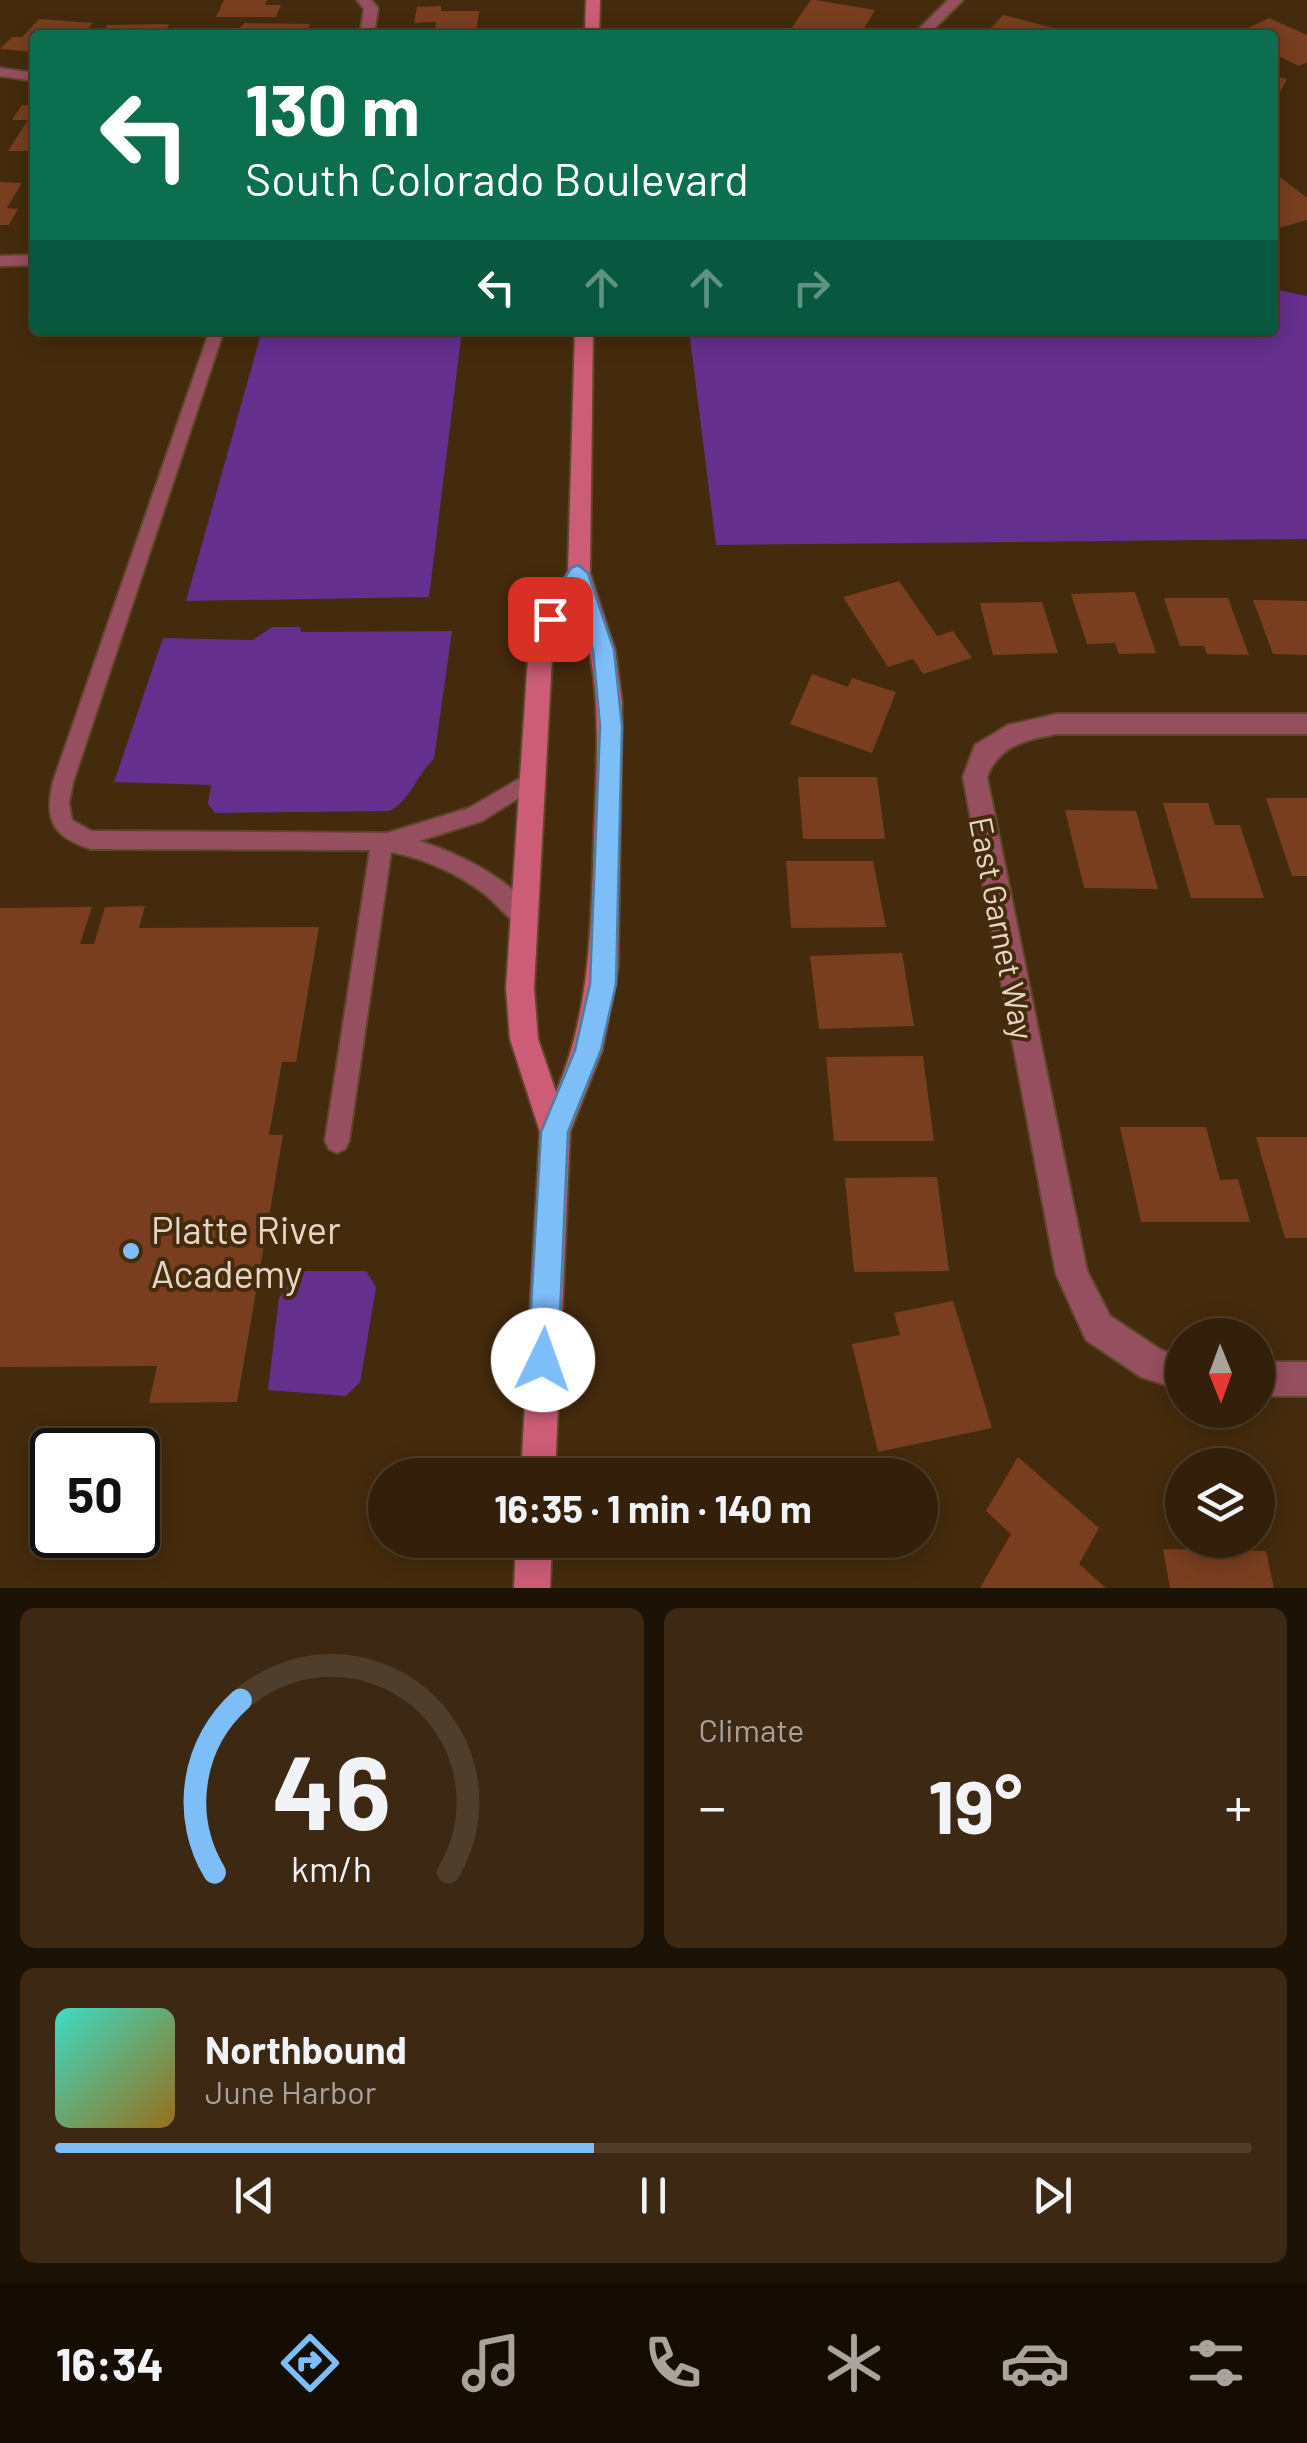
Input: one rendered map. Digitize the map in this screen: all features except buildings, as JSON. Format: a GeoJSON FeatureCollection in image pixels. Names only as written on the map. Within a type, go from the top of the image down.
{"type":"FeatureCollection","features":[{"type":"Feature","properties":{"kind":"main road"},"geometry":{"type":"LineString","coordinates":[[592,30],[593,0]]}},
{"type":"Feature","properties":{"kind":"main road"},"geometry":{"type":"LineString","coordinates":[[539,1458],[555,1132],[588,1050],[604,967],[610,702],[604,650],[578,573],[584,335]]}},
{"type":"Feature","properties":{"kind":"main road"},"geometry":{"type":"LineString","coordinates":[[555,1132],[522,1026],[523,916],[544,636],[578,573]]}},
{"type":"Feature","properties":{"kind":"main road"},"geometry":{"type":"LineString","coordinates":[[532,1588],[533,1558]]}},
{"type":"Feature","properties":{"kind":"street"},"geometry":{"type":"LineString","coordinates":[[364,0],[371,8],[367,30]]}},
{"type":"Feature","properties":{"kind":"street"},"geometry":{"type":"LineString","coordinates":[[925,30],[956,0]]}},
{"type":"Feature","properties":{"kind":"street"},"geometry":{"type":"LineString","coordinates":[[0,72],[30,75]]}},
{"type":"Feature","properties":{"kind":"street"},"geometry":{"type":"LineString","coordinates":[[0,261],[30,260]]}},
{"type":"Feature","properties":{"kind":"street","name":"East Garnet Way"},"geometry":{"type":"LineString","coordinates":[[1165,1368],[1153,1365],[1098,1328],[1072,1274],[975,778],[984,752],[1018,732],[1056,724],[1307,724]]}},
{"type":"Feature","properties":{"kind":"street"},"geometry":{"type":"LineString","coordinates":[[1275,1379],[1307,1378]]}},
{"type":"Feature","properties":{"kind":"lane"},"geometry":{"type":"LineString","coordinates":[[215,335],[63,782],[58,814],[61,826],[91,840],[382,841],[455,860],[488,882],[523,916]]}},
{"type":"Feature","properties":{"kind":"lane"},"geometry":{"type":"LineString","coordinates":[[382,841],[475,815],[531,780]]}},
{"type":"Feature","properties":{"kind":"lane"},"geometry":{"type":"LineString","coordinates":[[337,1141],[382,841]]}},
{"type":"Feature","properties":{"kind":"shaded area"},"geometry":{"type":"Polygon","coordinates":[[[1278,290],[1307,296],[1307,539],[716,545],[690,335],[1278,335],[1278,290]]]}},
{"type":"Feature","properties":{"kind":"shaded area"},"geometry":{"type":"Polygon","coordinates":[[[261,335],[461,335],[429,597],[186,601],[261,335]]]}},
{"type":"Feature","properties":{"kind":"shaded area"},"geometry":{"type":"Polygon","coordinates":[[[272,627],[300,627],[301,632],[452,631],[434,759],[402,802],[389,811],[215,813],[208,804],[211,785],[114,782],[163,638],[253,640],[272,627]]]}},
{"type":"Feature","properties":{"kind":"shaded area"},"geometry":{"type":"Polygon","coordinates":[[[297,1271],[366,1271],[376,1287],[360,1382],[346,1396],[268,1390],[279,1298],[297,1271]]]}},
{"type":"Feature","properties":{"kind":"place","name":"Platte River Academy"},"geometry":{"type":"Point","coordinates":[131,1251]}},
{"type":"Feature","properties":{"kind":"route"},"geometry":{"type":"LineString","coordinates":[[543,1360],[555,1132],[588,1050],[603,984],[611,726],[604,650],[578,573],[550,619]]}}]}
